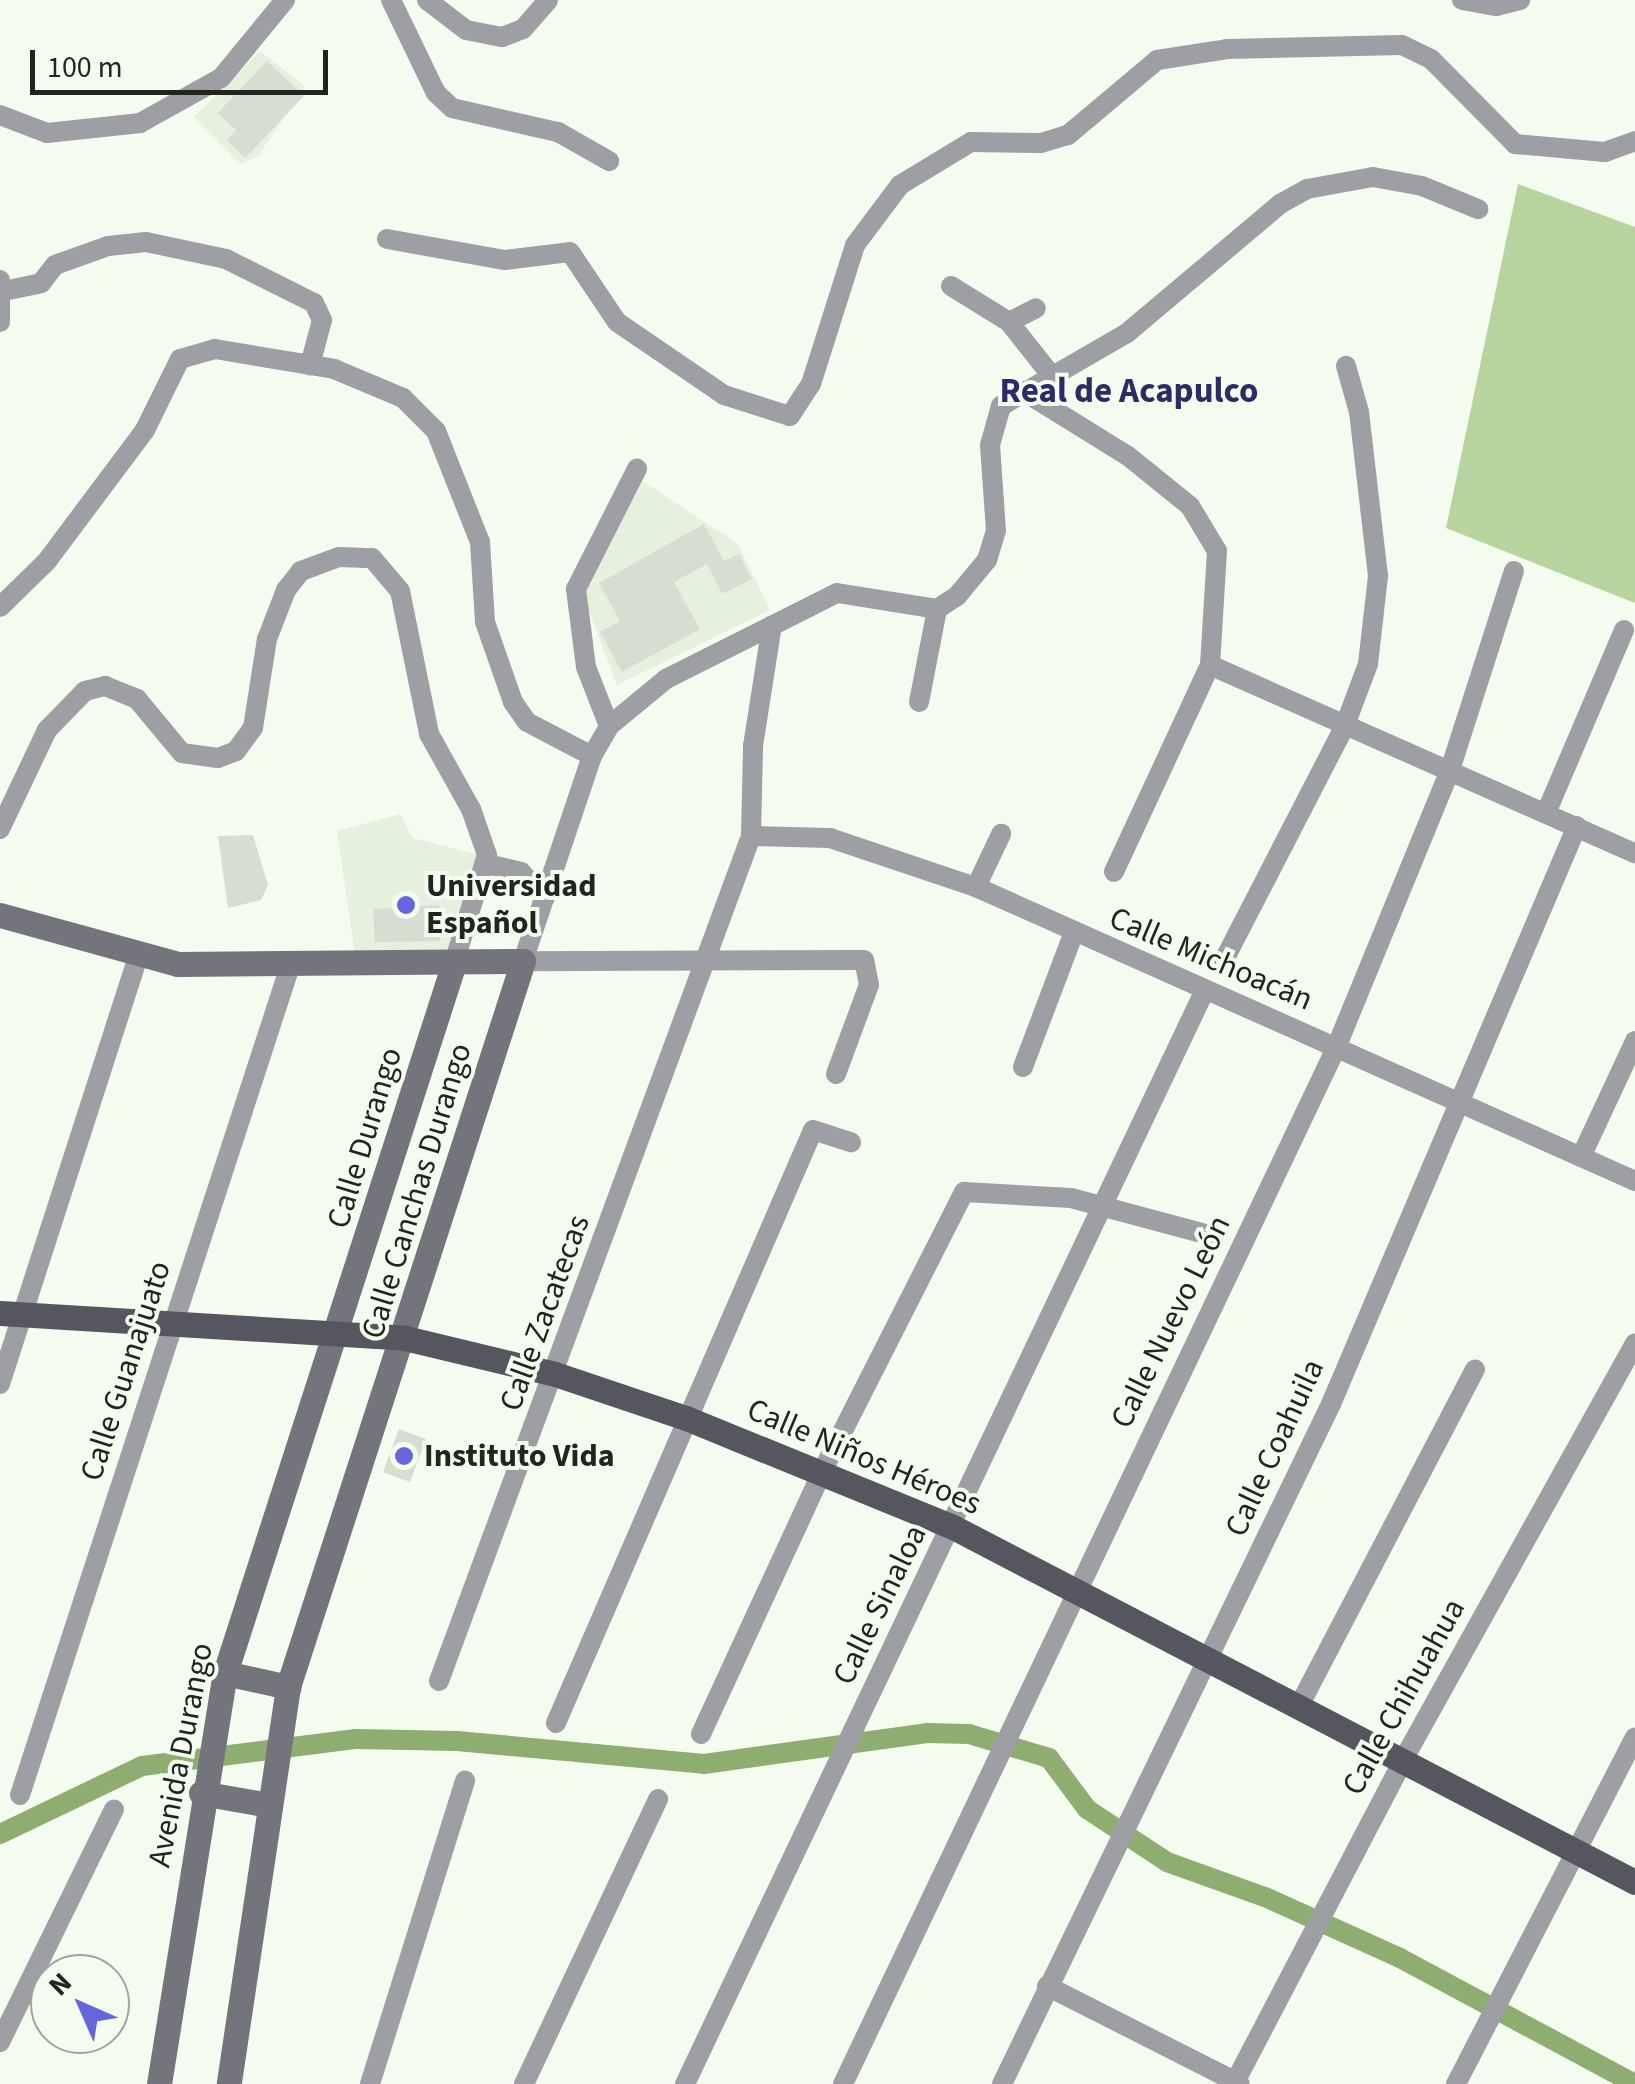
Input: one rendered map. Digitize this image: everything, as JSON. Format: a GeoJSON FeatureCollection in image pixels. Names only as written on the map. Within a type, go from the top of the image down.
{"type":"FeatureCollection","features":[{"type":"Feature","properties":{"kind":"main road"},"geometry":{"type":"LineString","coordinates":[[0,915],[178,964],[523,961]]}},
{"type":"Feature","properties":{"kind":"main road","name":"Calle Canchas Durango"},"geometry":{"type":"LineString","coordinates":[[228,2084],[286,1697],[405,1338],[523,961]]}},
{"type":"Feature","properties":{"kind":"main road","name":"Calle Durango"},"geometry":{"type":"LineString","coordinates":[[339,1332],[454,962]]}},
{"type":"Feature","properties":{"kind":"main road","name":"Calle Niños Héroes"},"geometry":{"type":"LineString","coordinates":[[12,1314],[175,1319],[405,1338],[555,1374],[686,1418],[823,1470],[953,1526],[1635,1882]]}},
{"type":"Feature","properties":{"kind":"main road","name":"Avenida Durango"},"geometry":{"type":"LineString","coordinates":[[159,2084],[201,1793],[222,1686],[339,1332]]}},
{"type":"Feature","properties":{"kind":"main road"},"geometry":{"type":"LineString","coordinates":[[222,1686],[286,1697]]}},
{"type":"Feature","properties":{"kind":"main road"},"geometry":{"type":"LineString","coordinates":[[201,1793],[270,1806]]}},
{"type":"Feature","properties":{"kind":"street"},"geometry":{"type":"LineString","coordinates":[[0,115],[48,133],[140,123],[221,78],[285,0]]}},
{"type":"Feature","properties":{"kind":"street"},"geometry":{"type":"LineString","coordinates":[[392,0],[436,93],[452,108],[558,132],[609,161]]}},
{"type":"Feature","properties":{"kind":"street"},"geometry":{"type":"LineString","coordinates":[[427,0],[466,30],[502,37],[523,29],[548,0]]}},
{"type":"Feature","properties":{"kind":"street"},"geometry":{"type":"LineString","coordinates":[[1462,0],[1496,6],[1520,0]]}},
{"type":"Feature","properties":{"kind":"street"},"geometry":{"type":"LineString","coordinates":[[387,239],[505,260],[570,252],[617,322],[724,394],[790,416],[811,384],[856,245],[900,185],[971,142],[1042,143],[1068,135],[1157,60],[1227,49],[1402,44],[1431,59],[1515,144],[1605,152],[1635,141]]}},
{"type":"Feature","properties":{"kind":"street"},"geometry":{"type":"LineString","coordinates":[[919,702],[936,609],[972,582],[996,532],[991,425],[1000,406],[1127,333],[1280,204],[1307,189],[1374,178],[1422,186],[1478,208]]}},
{"type":"Feature","properties":{"kind":"street"},"geometry":{"type":"LineString","coordinates":[[0,322],[2,285],[41,283],[55,266],[108,246],[146,242],[226,259],[314,304],[322,320],[310,365]]}},
{"type":"Feature","properties":{"kind":"street"},"geometry":{"type":"LineString","coordinates":[[950,286],[1009,322],[1051,375]]}},
{"type":"Feature","properties":{"kind":"street"},"geometry":{"type":"LineString","coordinates":[[1009,322],[1036,308]]}},
{"type":"Feature","properties":{"kind":"street"},"geometry":{"type":"LineString","coordinates":[[0,607],[47,561],[145,430],[180,360],[214,349],[310,365],[382,386],[436,431],[472,516],[484,622],[512,702],[527,722],[592,756]]}},
{"type":"Feature","properties":{"kind":"street"},"geometry":{"type":"LineString","coordinates":[[1224,960],[1344,728],[1368,664],[1378,576],[1359,412],[1346,366]]}},
{"type":"Feature","properties":{"kind":"street"},"geometry":{"type":"LineString","coordinates":[[1023,391],[1128,456],[1208,529],[1218,551],[1210,664],[1114,872]]}},
{"type":"Feature","properties":{"kind":"street"},"geometry":{"type":"LineString","coordinates":[[609,726],[586,667],[576,589],[637,469]]}},
{"type":"Feature","properties":{"kind":"street"},"geometry":{"type":"LineString","coordinates":[[0,829],[47,730],[85,691],[105,686],[137,699],[182,753],[218,758],[236,751],[253,728],[267,639],[286,590],[301,571],[356,556],[386,568],[400,590],[429,734],[471,809],[487,859],[454,962]]}},
{"type":"Feature","properties":{"kind":"street","name":"Calle Nuevo León"},"geometry":{"type":"LineString","coordinates":[[843,2084],[1336,1048],[1450,770],[1514,571]]}},
{"type":"Feature","properties":{"kind":"street","name":"Calle Canchas Durango"},"geometry":{"type":"LineString","coordinates":[[523,961],[592,756],[609,726],[666,679],[837,593],[936,609]]}},
{"type":"Feature","properties":{"kind":"street"},"geometry":{"type":"LineString","coordinates":[[751,836],[753,746],[772,625]]}},
{"type":"Feature","properties":{"kind":"street"},"geometry":{"type":"LineString","coordinates":[[1546,813],[1624,630]]}},
{"type":"Feature","properties":{"kind":"street"},"geometry":{"type":"LineString","coordinates":[[1210,664],[1344,728],[1635,852]]}},
{"type":"Feature","properties":{"kind":"street","name":"Calle Coahuila"},"geometry":{"type":"LineString","coordinates":[[1002,2084],[1129,1814],[1331,1404],[1577,826]]}},
{"type":"Feature","properties":{"kind":"street"},"geometry":{"type":"LineString","coordinates":[[976,887],[1000,834]]}},
{"type":"Feature","properties":{"kind":"street","name":"Calle Michoacán"},"geometry":{"type":"LineString","coordinates":[[751,836],[830,838],[976,887],[1073,934],[1635,1181]]}},
{"type":"Feature","properties":{"kind":"street","name":"Calle Zacatecas"},"geometry":{"type":"LineString","coordinates":[[440,1682],[751,836]]}},
{"type":"Feature","properties":{"kind":"street"},"geometry":{"type":"LineString","coordinates":[[487,859],[522,872],[545,898]]}},
{"type":"Feature","properties":{"kind":"street"},"geometry":{"type":"LineString","coordinates":[[1023,1067],[1073,934]]}},
{"type":"Feature","properties":{"kind":"street"},"geometry":{"type":"LineString","coordinates":[[0,1384],[12,1314],[138,956]]}},
{"type":"Feature","properties":{"kind":"street"},"geometry":{"type":"LineString","coordinates":[[523,961],[704,965],[794,956],[864,960],[868,985],[836,1074]]}},
{"type":"Feature","properties":{"kind":"street","name":"Calle Guanajuato"},"geometry":{"type":"LineString","coordinates":[[20,1795],[290,966]]}},
{"type":"Feature","properties":{"kind":"street","name":"Calle Sinaloa"},"geometry":{"type":"LineString","coordinates":[[685,2084],[953,1526],[1098,1205],[1206,990]]}},
{"type":"Feature","properties":{"kind":"street"},"geometry":{"type":"LineString","coordinates":[[1581,1157],[1635,1041]]}},
{"type":"Feature","properties":{"kind":"street"},"geometry":{"type":"LineString","coordinates":[[556,1723],[812,1130],[850,1142]]}},
{"type":"Feature","properties":{"kind":"street"},"geometry":{"type":"LineString","coordinates":[[701,1734],[823,1470],[964,1192],[1098,1205],[1209,1235]]}},
{"type":"Feature","properties":{"kind":"street","name":"Calle Chihuahua"},"geometry":{"type":"LineString","coordinates":[[1236,2083],[1402,1762],[1635,1344]]}},
{"type":"Feature","properties":{"kind":"street"},"geometry":{"type":"LineString","coordinates":[[1298,1708],[1475,1369]]}},
{"type":"Feature","properties":{"kind":"street"},"geometry":{"type":"LineString","coordinates":[[1456,2084],[1635,1738]]}},
{"type":"Feature","properties":{"kind":"street"},"geometry":{"type":"LineString","coordinates":[[370,2084],[465,1782]]}},
{"type":"Feature","properties":{"kind":"street"},"geometry":{"type":"LineString","coordinates":[[524,2084],[658,1799]]}},
{"type":"Feature","properties":{"kind":"street"},"geometry":{"type":"LineString","coordinates":[[0,2042],[114,1809]]}},
{"type":"Feature","properties":{"kind":"street"},"geometry":{"type":"LineString","coordinates":[[1047,1986],[1236,2083]]}},
{"type":"Feature","properties":{"kind":"shaded area"},"geometry":{"type":"Polygon","coordinates":[[[260,51],[305,86],[258,156],[240,164],[194,117],[260,51]]]}},
{"type":"Feature","properties":{"kind":"shaded area"},"geometry":{"type":"Polygon","coordinates":[[[643,481],[738,544],[770,610],[617,685],[582,593],[643,481]]]}},
{"type":"Feature","properties":{"kind":"shaded area","name":"Universidad Español"},"geometry":{"type":"Polygon","coordinates":[[[400,814],[413,838],[480,855],[447,954],[355,955],[337,831],[400,814]]]}},
{"type":"Feature","properties":{"kind":"green space"},"geometry":{"type":"Polygon","coordinates":[[[1518,184],[1635,227],[1635,603],[1446,528],[1518,184]]]}},
{"type":"Feature","properties":{"kind":"building"},"geometry":{"type":"Polygon","coordinates":[[[267,61],[304,96],[245,158],[227,140],[236,130],[218,113],[267,61]]]}},
{"type":"Feature","properties":{"kind":"building"},"geometry":{"type":"Polygon","coordinates":[[[704,524],[724,561],[739,554],[752,579],[722,594],[707,564],[674,582],[700,629],[622,672],[600,632],[620,621],[599,583],[704,524]]]}},
{"type":"Feature","properties":{"kind":"building"},"geometry":{"type":"Polygon","coordinates":[[[253,835],[268,885],[261,900],[228,908],[218,836],[253,835]]]}},
{"type":"Feature","properties":{"kind":"building"},"geometry":{"type":"Polygon","coordinates":[[[439,905],[440,941],[375,942],[373,909],[439,905]]]}},
{"type":"Feature","properties":{"kind":"building","name":"Instituto Vida"},"geometry":{"type":"Polygon","coordinates":[[[399,1429],[426,1439],[410,1482],[383,1472],[399,1429]]]}},
{"type":"Feature","properties":{"kind":"waterway"},"geometry":{"type":"LineString","coordinates":[[0,1834],[142,1766],[356,1739],[457,1741],[704,1764],[927,1733],[969,1734],[1049,1758],[1087,1809],[1167,1862],[1265,1897],[1400,1958],[1635,2084]]}},
{"type":"Feature","properties":{"kind":"place","name":"Universidad Español"},"geometry":{"type":"Point","coordinates":[406,905]}},
{"type":"Feature","properties":{"kind":"place","name":"Instituto Vida"},"geometry":{"type":"Point","coordinates":[404,1456]}},
{"type":"Feature","properties":{"kind":"district","name":"Real de Acapulco"},"geometry":{"type":"Point","coordinates":[1129,391]}}]}
